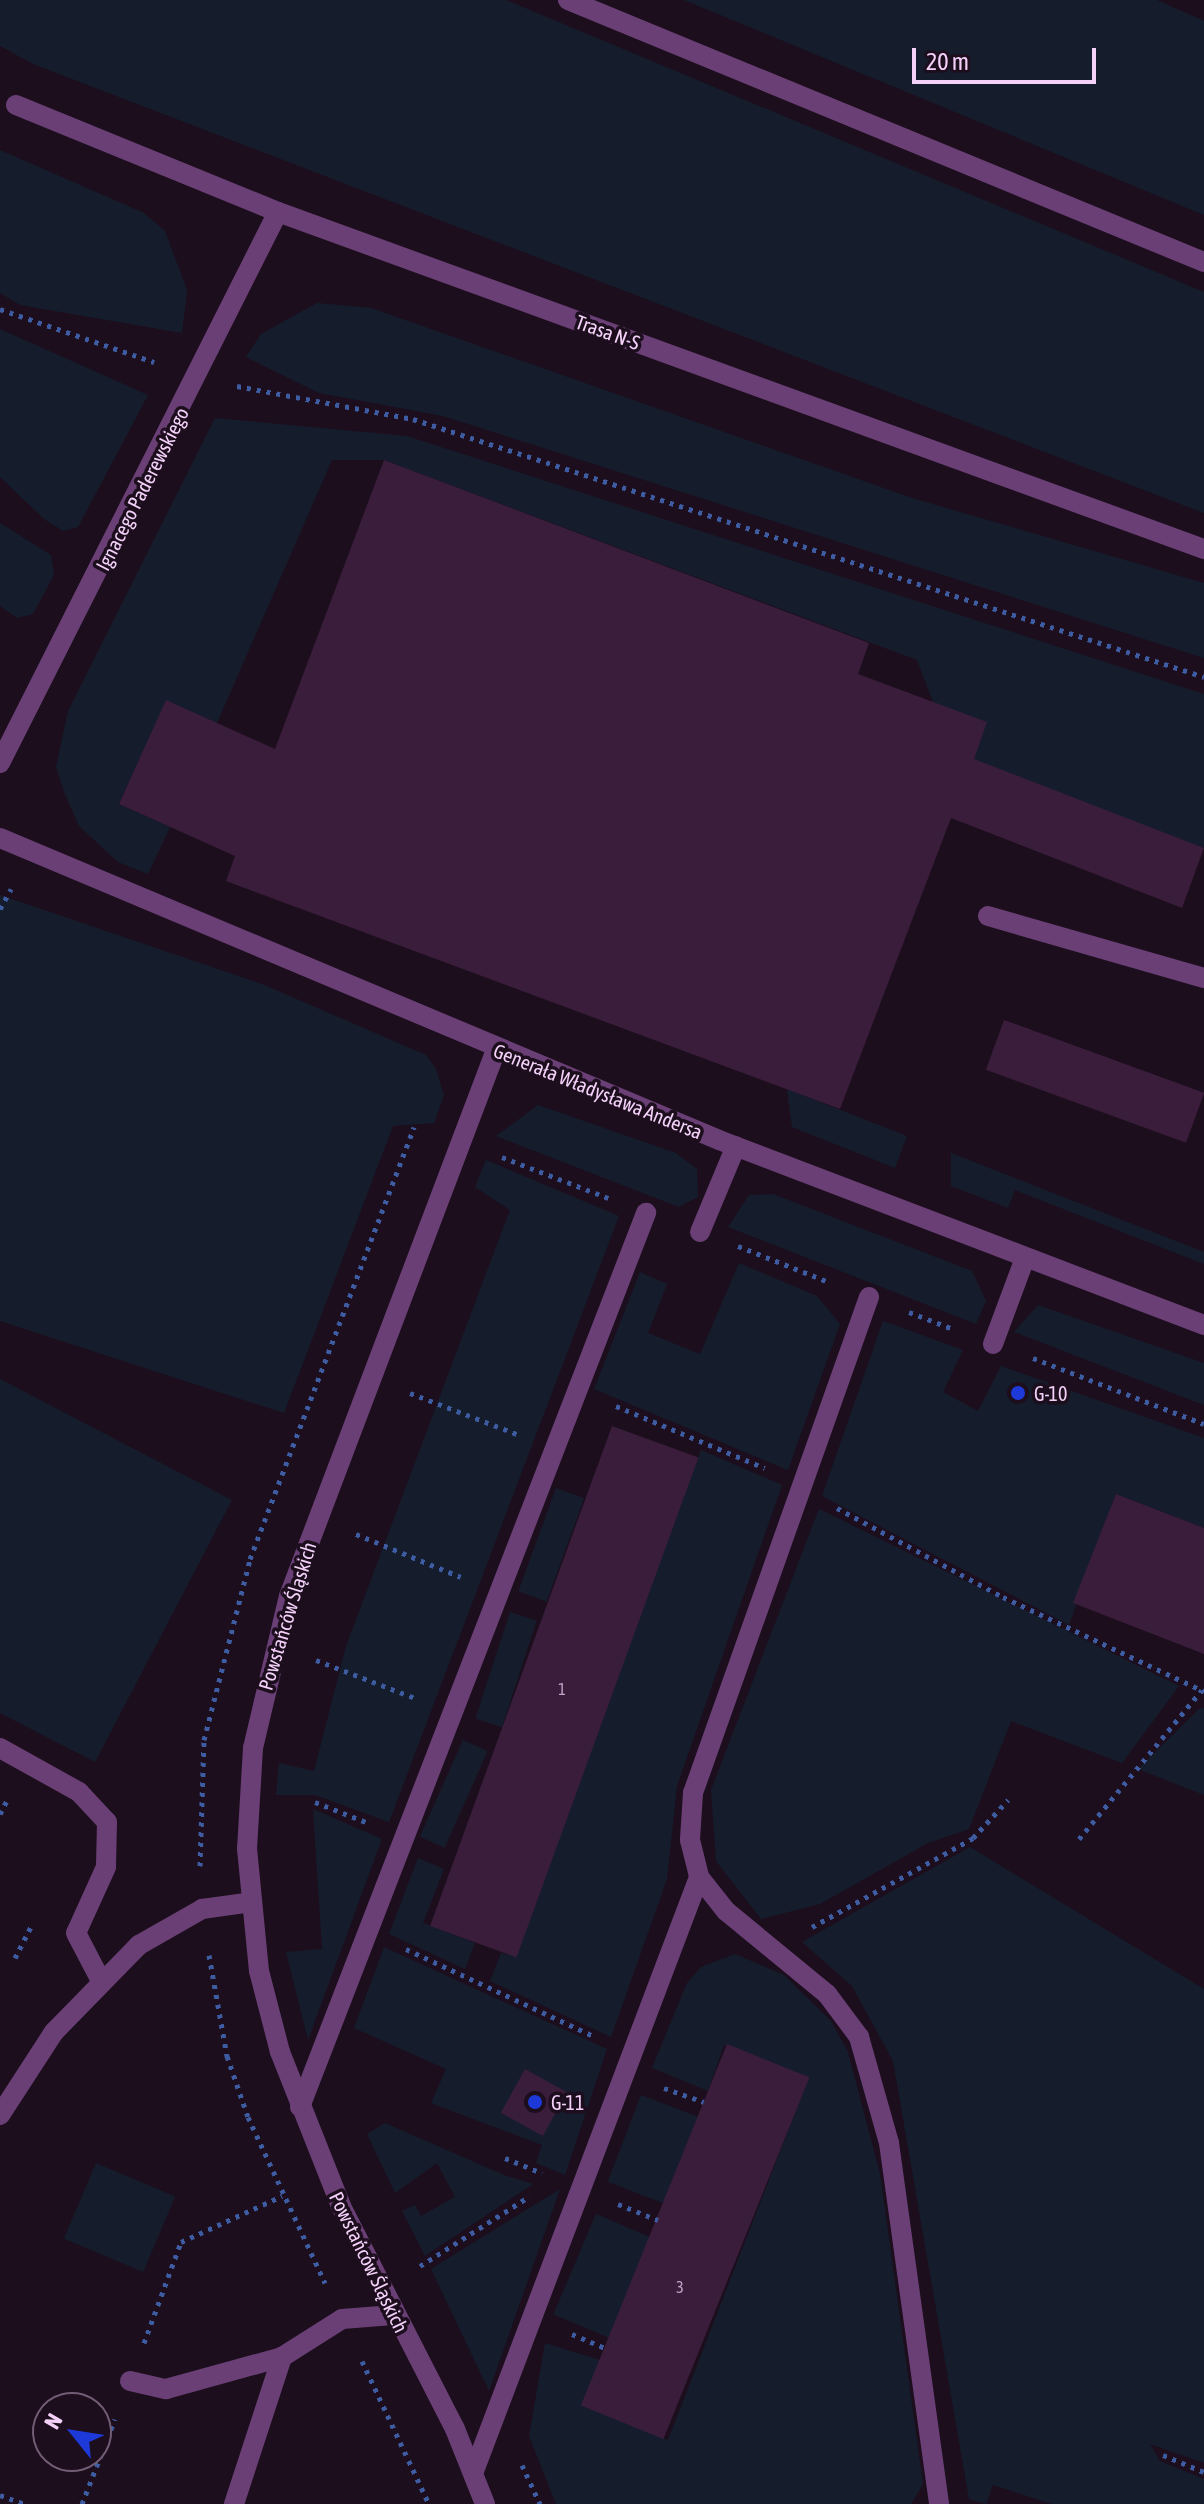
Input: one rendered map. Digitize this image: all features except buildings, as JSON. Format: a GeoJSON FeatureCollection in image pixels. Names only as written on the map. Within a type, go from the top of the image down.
{"type":"FeatureCollection","features":[{"type":"Feature","properties":{"kind":"street"},"geometry":{"type":"LineString","coordinates":[[568,0],[1204,262]]}},
{"type":"Feature","properties":{"kind":"street","name":"Trasa N-S"},"geometry":{"type":"LineString","coordinates":[[16,105],[278,212],[1204,549]]}},
{"type":"Feature","properties":{"kind":"street","name":"Ignacego Paderewskiego"},"geometry":{"type":"LineString","coordinates":[[0,763],[200,377],[278,212]]}},
{"type":"Feature","properties":{"kind":"street","name":"Generała Władysława Andersa"},"geometry":{"type":"LineString","coordinates":[[0,838],[496,1050],[736,1146],[1204,1325]]}},
{"type":"Feature","properties":{"kind":"street"},"geometry":{"type":"LineString","coordinates":[[988,916],[1204,978]]}},
{"type":"Feature","properties":{"kind":"street","name":"Powstańców Śląskich"},"geometry":{"type":"LineString","coordinates":[[485,2504],[474,2471],[393,2315],[300,2107],[259,1971],[252,1902],[253,1748],[274,1645],[318,1518],[496,1050]]}},
{"type":"Feature","properties":{"kind":"street"},"geometry":{"type":"LineString","coordinates":[[700,1232],[736,1146]]}},
{"type":"Feature","properties":{"kind":"street"},"geometry":{"type":"LineString","coordinates":[[300,2107],[646,1213]]}},
{"type":"Feature","properties":{"kind":"street"},"geometry":{"type":"LineString","coordinates":[[993,1344],[1025,1258]]}},
{"type":"Feature","properties":{"kind":"street"},"geometry":{"type":"LineString","coordinates":[[869,1297],[693,1793],[690,1840],[699,1877],[726,1911],[827,1994],[859,2037],[889,2143],[939,2504]]}},
{"type":"Feature","properties":{"kind":"street"},"geometry":{"type":"LineString","coordinates":[[0,1748],[79,1792],[107,1822],[106,1867],[76,1933],[100,1979]]}},
{"type":"Feature","properties":{"kind":"street"},"geometry":{"type":"LineString","coordinates":[[474,2471],[699,1877]]}},
{"type":"Feature","properties":{"kind":"street"},"geometry":{"type":"LineString","coordinates":[[0,2115],[100,1979],[179,1918],[252,1902]]}},
{"type":"Feature","properties":{"kind":"street"},"geometry":{"type":"LineString","coordinates":[[130,2381],[166,2389],[282,2357],[342,2319],[393,2315]]}},
{"type":"Feature","properties":{"kind":"street"},"geometry":{"type":"LineString","coordinates":[[234,2504],[282,2357]]}},
{"type":"Feature","properties":{"kind":"path"},"geometry":{"type":"LineString","coordinates":[[0,309],[200,377],[413,419],[1204,677]]}},
{"type":"Feature","properties":{"kind":"path"},"geometry":{"type":"LineString","coordinates":[[462,1141],[646,1213]]}},
{"type":"Feature","properties":{"kind":"path"},"geometry":{"type":"LineString","coordinates":[[700,1232],[1204,1424]]}},
{"type":"Feature","properties":{"kind":"path"},"geometry":{"type":"LineString","coordinates":[[370,1378],[555,1448]]}},
{"type":"Feature","properties":{"kind":"path"},"geometry":{"type":"LineString","coordinates":[[318,1518],[499,1592]]}},
{"type":"Feature","properties":{"kind":"path"},"geometry":{"type":"LineString","coordinates":[[986,1588],[1203,1690],[1079,1839]]}},
{"type":"Feature","properties":{"kind":"path"},"geometry":{"type":"LineString","coordinates":[[274,1645],[454,1713]]}},
{"type":"Feature","properties":{"kind":"path"},"geometry":{"type":"LineString","coordinates":[[773,1950],[973,1838],[1008,1800]]}},
{"type":"Feature","properties":{"kind":"path"},"geometry":{"type":"LineString","coordinates":[[315,1802],[403,1841]]}},
{"type":"Feature","properties":{"kind":"path"},"geometry":{"type":"LineString","coordinates":[[369,1931],[633,2055]]}},
{"type":"Feature","properties":{"kind":"path"},"geometry":{"type":"LineString","coordinates":[[544,2184],[552,2178]]}},
{"type":"Feature","properties":{"kind":"path"},"geometry":{"type":"LineString","coordinates":[[418,2267],[535,2191]]}},
{"type":"Feature","properties":{"kind":"path"},"geometry":{"type":"LineString","coordinates":[[82,2504],[181,2242],[282,2196]]}},
{"type":"Feature","properties":{"kind":"path"},"geometry":{"type":"LineString","coordinates":[[1163,2455],[1204,2472]]}},
{"type":"Feature","properties":{"kind":"path"},"geometry":{"type":"LineString","coordinates":[[0,2495],[25,2504]]}},
{"type":"Feature","properties":{"kind":"shaded area"},"geometry":{"type":"Polygon","coordinates":[[[0,0],[506,0],[1204,292],[1204,513],[33,64],[0,46],[0,0]]]}},
{"type":"Feature","properties":{"kind":"shaded area"},"geometry":{"type":"Polygon","coordinates":[[[684,0],[1157,0],[1204,21],[1204,215],[684,0]]]}},
{"type":"Feature","properties":{"kind":"shaded area"},"geometry":{"type":"Polygon","coordinates":[[[0,150],[144,213],[165,231],[187,290],[182,333],[20,305],[0,293],[0,150]]]}},
{"type":"Feature","properties":{"kind":"shaded area"},"geometry":{"type":"Polygon","coordinates":[[[317,303],[371,308],[912,498],[1204,583],[1204,658],[443,416],[319,393],[246,357],[261,334],[317,303]]]}},
{"type":"Feature","properties":{"kind":"shaded area"},"geometry":{"type":"Polygon","coordinates":[[[0,329],[148,395],[78,527],[63,531],[44,519],[0,477],[0,329]]]}},
{"type":"Feature","properties":{"kind":"shaded area"},"geometry":{"type":"Polygon","coordinates":[[[215,418],[407,436],[1204,694],[1204,848],[973,762],[933,702],[917,660],[384,460],[332,460],[217,723],[166,701],[119,804],[170,827],[148,874],[118,862],[79,826],[64,792],[56,767],[68,711],[215,418]]]}},
{"type":"Feature","properties":{"kind":"shaded area"},"geometry":{"type":"Polygon","coordinates":[[[0,523],[51,555],[54,575],[33,614],[17,618],[0,606],[0,523]]]}},
{"type":"Feature","properties":{"kind":"shaded area"},"geometry":{"type":"Polygon","coordinates":[[[0,895],[262,984],[426,1055],[436,1069],[444,1095],[434,1123],[393,1126],[284,1413],[0,1321],[0,895]]]}},
{"type":"Feature","properties":{"kind":"shaded area"},"geometry":{"type":"Polygon","coordinates":[[[787,1089],[907,1136],[895,1168],[792,1127],[787,1089]]]}},
{"type":"Feature","properties":{"kind":"shaded area"},"geometry":{"type":"Polygon","coordinates":[[[538,1105],[676,1153],[697,1169],[698,1197],[679,1207],[496,1136],[538,1105]]]}},
{"type":"Feature","properties":{"kind":"shaded area"},"geometry":{"type":"Polygon","coordinates":[[[951,1153],[1204,1252],[1204,1264],[1015,1190],[1008,1208],[951,1186],[951,1153]]]}},
{"type":"Feature","properties":{"kind":"shaded area"},"geometry":{"type":"Polygon","coordinates":[[[486,1160],[619,1216],[389,1822],[315,1795],[276,1795],[279,1763],[314,1771],[346,1646],[510,1210],[475,1187],[486,1160]]]}},
{"type":"Feature","properties":{"kind":"shaded area"},"geometry":{"type":"Polygon","coordinates":[[[773,1194],[972,1271],[986,1301],[976,1324],[728,1227],[749,1195],[773,1194]]]}},
{"type":"Feature","properties":{"kind":"shaded area"},"geometry":{"type":"Polygon","coordinates":[[[739,1263],[817,1296],[840,1324],[788,1470],[594,1389],[640,1272],[667,1284],[648,1333],[700,1354],[739,1263]]]}},
{"type":"Feature","properties":{"kind":"shaded area"},"geometry":{"type":"Polygon","coordinates":[[[1038,1305],[1204,1363],[1204,1405],[1014,1332],[1038,1305]]]}},
{"type":"Feature","properties":{"kind":"shaded area"},"geometry":{"type":"Polygon","coordinates":[[[883,1321],[963,1350],[943,1392],[978,1411],[1001,1366],[1204,1438],[1204,1528],[1116,1494],[1069,1625],[822,1496],[883,1321]]]}},
{"type":"Feature","properties":{"kind":"shaded area"},"geometry":{"type":"Polygon","coordinates":[[[0,1379],[232,1500],[95,1762],[0,1713],[0,1379]]]}},
{"type":"Feature","properties":{"kind":"shaded area"},"geometry":{"type":"Polygon","coordinates":[[[701,1450],[782,1485],[677,1786],[667,1879],[611,2037],[490,1981],[501,1953],[509,1955],[701,1450]]]}},
{"type":"Feature","properties":{"kind":"shaded area"},"geometry":{"type":"Polygon","coordinates":[[[556,1488],[584,1498],[547,1602],[518,1591],[556,1488]]]}},
{"type":"Feature","properties":{"kind":"shaded area"},"geometry":{"type":"Polygon","coordinates":[[[819,1509],[1179,1686],[1122,1763],[1011,1721],[969,1829],[928,1843],[820,1904],[761,1919],[716,1861],[711,1790],[819,1509]]]}},
{"type":"Feature","properties":{"kind":"shaded area"},"geometry":{"type":"Polygon","coordinates":[[[510,1612],[537,1621],[502,1727],[475,1719],[510,1612]]]}},
{"type":"Feature","properties":{"kind":"shaded area"},"geometry":{"type":"Polygon","coordinates":[[[1204,1708],[1204,1795],[1138,1769],[1199,1709],[1204,1708]]]}},
{"type":"Feature","properties":{"kind":"shaded area"},"geometry":{"type":"Polygon","coordinates":[[[463,1740],[488,1751],[445,1848],[420,1837],[463,1740]]]}},
{"type":"Feature","properties":{"kind":"shaded area"},"geometry":{"type":"Polygon","coordinates":[[[313,1809],[382,1839],[308,2040],[286,1952],[322,1949],[313,1809]]]}},
{"type":"Feature","properties":{"kind":"shaded area"},"geometry":{"type":"Polygon","coordinates":[[[970,1847],[1204,1989],[1204,2463],[1150,2444],[1160,2461],[1204,2479],[1204,2504],[1052,2504],[993,2485],[986,2504],[969,2499],[893,2061],[852,1986],[802,1942],[970,1847]]]}},
{"type":"Feature","properties":{"kind":"shaded area"},"geometry":{"type":"Polygon","coordinates":[[[418,1858],[444,1869],[423,1923],[475,1943],[465,1969],[389,1934],[418,1858]]]}},
{"type":"Feature","properties":{"kind":"shaded area"},"geometry":{"type":"Polygon","coordinates":[[[384,1947],[607,2049],[565,2175],[536,2163],[542,2145],[431,2103],[446,2069],[354,2028],[384,1947]]]}},
{"type":"Feature","properties":{"kind":"shaded area"},"geometry":{"type":"Polygon","coordinates":[[[735,1954],[784,1975],[831,2021],[848,2052],[880,2174],[923,2484],[911,2504],[556,2504],[529,2436],[545,2343],[603,2361],[585,2407],[668,2440],[809,2077],[724,2045],[708,2091],[652,2068],[687,1983],[701,1967],[735,1954]]]}},
{"type":"Feature","properties":{"kind":"shaded area"},"geometry":{"type":"Polygon","coordinates":[[[641,2095],[698,2117],[665,2204],[608,2182],[641,2095]]]}},
{"type":"Feature","properties":{"kind":"shaded area"},"geometry":{"type":"Polygon","coordinates":[[[385,2123],[504,2175],[533,2184],[425,2256],[402,2211],[415,2205],[421,2216],[455,2197],[437,2163],[395,2193],[367,2134],[385,2123]]]}},
{"type":"Feature","properties":{"kind":"shaded area"},"geometry":{"type":"Polygon","coordinates":[[[96,2163],[175,2197],[143,2272],[64,2238],[96,2163]]]}},
{"type":"Feature","properties":{"kind":"shaded area"},"geometry":{"type":"Polygon","coordinates":[[[560,2189],[489,2391],[431,2269],[560,2189]]]}},
{"type":"Feature","properties":{"kind":"shaded area"},"geometry":{"type":"Polygon","coordinates":[[[596,2214],[651,2237],[609,2338],[553,2314],[596,2214]]]}},
{"type":"Feature","properties":{"kind":"place","name":"G-10"},"geometry":{"type":"Point","coordinates":[1018,1393]}},
{"type":"Feature","properties":{"kind":"place","name":"G-11"},"geometry":{"type":"Point","coordinates":[535,2102]}}]}
